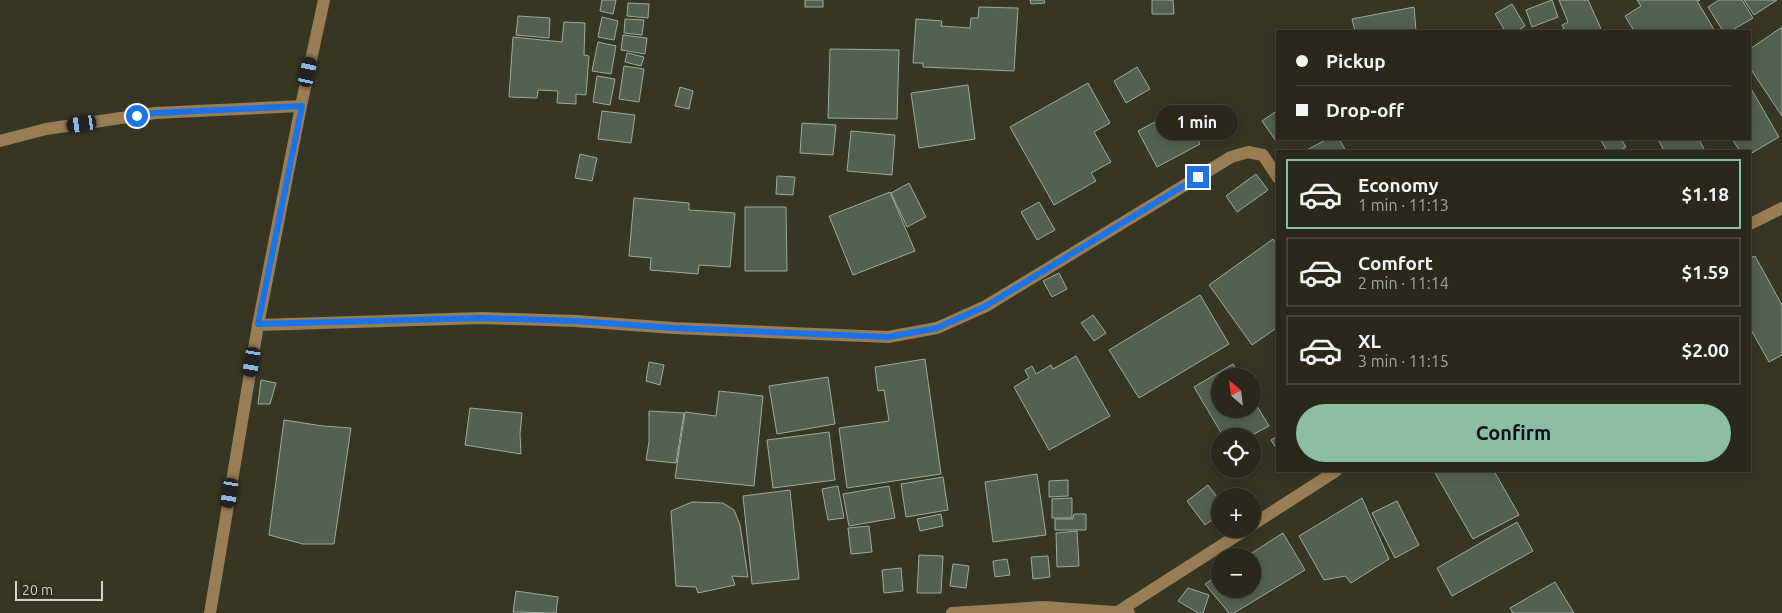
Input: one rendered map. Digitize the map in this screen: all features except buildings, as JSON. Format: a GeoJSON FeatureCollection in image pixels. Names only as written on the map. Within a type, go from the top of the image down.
{"type":"FeatureCollection","features":[{"type":"Feature","properties":{"kind":"street"},"geometry":{"type":"LineString","coordinates":[[210,613],[258,324],[324,0]]}},
{"type":"Feature","properties":{"kind":"street"},"geometry":{"type":"LineString","coordinates":[[0,142],[46,129],[155,113],[302,106]]}},
{"type":"Feature","properties":{"kind":"street"},"geometry":{"type":"LineString","coordinates":[[258,324],[482,318],[888,337],[937,328],[986,306],[1231,157],[1248,152],[1263,155],[1276,175]]}},
{"type":"Feature","properties":{"kind":"street"},"geometry":{"type":"LineString","coordinates":[[1751,224],[1782,208]]}},
{"type":"Feature","properties":{"kind":"street"},"geometry":{"type":"LineString","coordinates":[[1261,519],[1334,472]]}},
{"type":"Feature","properties":{"kind":"street"},"geometry":{"type":"LineString","coordinates":[[952,613],[1043,607],[1124,612],[1234,538]]}},
{"type":"Feature","properties":{"kind":"route"},"geometry":{"type":"LineString","coordinates":[[137,116],[155,113],[302,106],[258,324],[321,324],[404,319],[482,318],[888,337],[937,328],[986,306],[1198,177]]}}]}
